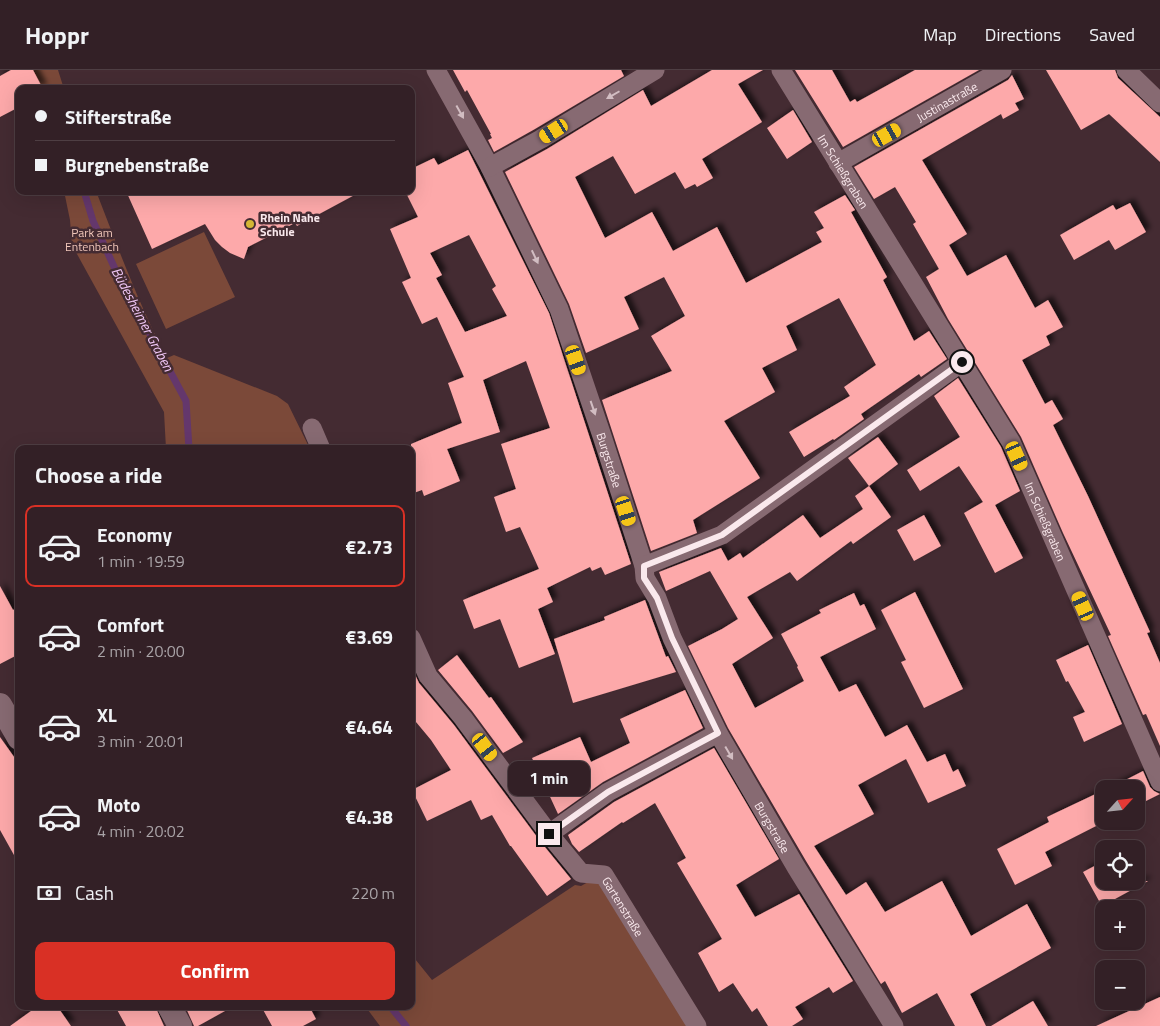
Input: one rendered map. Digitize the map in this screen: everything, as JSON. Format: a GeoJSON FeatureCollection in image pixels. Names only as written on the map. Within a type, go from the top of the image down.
{"type":"FeatureCollection","features":[{"type":"Feature","properties":{"kind":"street","name":"Burgstraße"},"geometry":{"type":"LineString","coordinates":[[436,70],[490,167],[559,309],[644,566],[644,578],[657,598],[672,638],[718,733],[796,868],[894,1026]]}},
{"type":"Feature","properties":{"kind":"street"},"geometry":{"type":"LineString","coordinates":[[490,167],[541,139],[655,70]]}},
{"type":"Feature","properties":{"kind":"street","name":"Im Schießgraben"},"geometry":{"type":"LineString","coordinates":[[781,70],[1011,442],[1160,782]]}},
{"type":"Feature","properties":{"kind":"street","name":"Justinastraße"},"geometry":{"type":"LineString","coordinates":[[838,163],[1002,70]]}},
{"type":"Feature","properties":{"kind":"street"},"geometry":{"type":"LineString","coordinates":[[1126,70],[1160,103]]}},
{"type":"Feature","properties":{"kind":"street"},"geometry":{"type":"LineString","coordinates":[[644,566],[722,535],[962,362]]}},
{"type":"Feature","properties":{"kind":"street"},"geometry":{"type":"LineString","coordinates":[[312,428],[319,445]]}},
{"type":"Feature","properties":{"kind":"street","name":"Gartenstraße"},"geometry":{"type":"LineString","coordinates":[[415,647],[428,676],[463,718],[549,834],[581,873],[604,875],[696,1026]]}},
{"type":"Feature","properties":{"kind":"street"},"geometry":{"type":"LineString","coordinates":[[0,705],[15,731]]}},
{"type":"Feature","properties":{"kind":"street"},"geometry":{"type":"LineString","coordinates":[[549,834],[608,792],[718,733]]}},
{"type":"Feature","properties":{"kind":"street"},"geometry":{"type":"LineString","coordinates":[[171,1010],[180,1026]]}},
{"type":"Feature","properties":{"kind":"green space"},"geometry":{"type":"Polygon","coordinates":[[[33,70],[58,70],[63,85],[41,85],[33,70]]]}},
{"type":"Feature","properties":{"kind":"green space","name":"Park am Entenbach"},"geometry":{"type":"Polygon","coordinates":[[[65,195],[98,195],[138,297],[167,358],[174,355],[277,396],[288,404],[308,445],[166,445],[164,412],[72,245],[70,220],[65,195]]]}},
{"type":"Feature","properties":{"kind":"green space"},"geometry":{"type":"Polygon","coordinates":[[[204,232],[235,297],[166,329],[136,264],[204,232]]]}},
{"type":"Feature","properties":{"kind":"green space"},"geometry":{"type":"Polygon","coordinates":[[[588,882],[604,883],[689,1026],[380,1026],[368,1010],[415,1010],[415,959],[432,980],[575,885],[581,886],[588,882]]]}},
{"type":"Feature","properties":{"kind":"building"},"geometry":{"type":"Polygon","coordinates":[[[11,70],[33,70],[41,85],[15,85],[15,109],[0,117],[0,76],[11,70]]]}},
{"type":"Feature","properties":{"kind":"building"},"geometry":{"type":"Polygon","coordinates":[[[453,70],[621,70],[624,76],[494,152],[488,140],[492,138],[491,134],[467,90],[465,92],[453,70]]]}},
{"type":"Feature","properties":{"kind":"building"},"geometry":{"type":"Polygon","coordinates":[[[712,70],[763,70],[738,84],[762,122],[702,159],[713,178],[697,187],[695,184],[685,189],[675,172],[635,194],[613,156],[575,177],[605,238],[652,212],[673,251],[717,227],[746,283],[822,242],[816,232],[824,228],[814,212],[845,195],[855,210],[851,212],[887,277],[883,280],[914,341],[929,331],[947,359],[921,377],[919,374],[861,414],[864,419],[834,440],[804,457],[789,432],[850,396],[844,387],[876,365],[839,298],[786,326],[797,350],[762,368],[775,392],[724,421],[760,478],[693,520],[697,533],[651,551],[602,400],[672,371],[651,336],[685,316],[664,277],[624,297],[639,329],[586,353],[569,304],[505,172],[547,149],[643,90],[651,106],[712,70]]]}},
{"type":"Feature","properties":{"kind":"building"},"geometry":{"type":"Polygon","coordinates":[[[795,70],[832,70],[850,102],[855,99],[857,102],[915,70],[979,70],[843,147],[795,70]]]}},
{"type":"Feature","properties":{"kind":"building"},"geometry":{"type":"Polygon","coordinates":[[[1046,70],[1115,70],[1118,78],[1160,117],[1160,162],[1109,114],[1081,130],[1046,70]]]}},
{"type":"Feature","properties":{"kind":"building"},"geometry":{"type":"Polygon","coordinates":[[[1012,75],[1024,99],[1015,103],[1019,110],[1003,119],[1001,114],[922,160],[967,234],[949,245],[967,276],[1006,255],[1035,308],[1048,300],[1063,327],[1046,336],[1050,345],[1022,360],[1045,404],[1052,400],[1063,419],[1053,425],[1088,496],[1150,632],[1147,633],[1160,663],[1160,746],[1146,714],[1143,715],[1108,636],[1111,635],[1021,437],[948,319],[926,277],[939,269],[913,224],[916,222],[895,187],[874,199],[854,167],[1008,80],[1012,75]]]}},
{"type":"Feature","properties":{"kind":"building"},"geometry":{"type":"Polygon","coordinates":[[[793,110],[812,142],[787,159],[767,128],[793,110]]]}},
{"type":"Feature","properties":{"kind":"building"},"geometry":{"type":"Polygon","coordinates":[[[468,150],[549,313],[631,564],[605,575],[601,567],[592,571],[590,567],[547,588],[553,602],[538,609],[555,654],[519,668],[500,619],[474,629],[463,600],[539,569],[520,527],[506,532],[494,497],[516,489],[501,444],[550,428],[526,361],[483,380],[500,432],[447,449],[460,481],[424,496],[422,490],[415,493],[415,445],[411,444],[462,423],[448,383],[464,377],[437,317],[422,324],[402,282],[411,278],[390,229],[418,217],[407,195],[415,195],[415,167],[434,158],[438,165],[468,150]],[[469,235],[430,253],[442,275],[436,278],[465,332],[507,316],[492,289],[496,286],[469,235]]]}},
{"type":"Feature","properties":{"kind":"building","name":"Rhein Nahe Schule"},"geometry":{"type":"Polygon","coordinates":[[[128,195],[355,195],[297,226],[295,223],[248,247],[244,259],[222,247],[205,224],[152,249],[128,195]]]}},
{"type":"Feature","properties":{"kind":"building"},"geometry":{"type":"Polygon","coordinates":[[[1130,203],[1146,232],[1115,250],[1109,240],[1074,260],[1060,235],[1113,205],[1116,210],[1130,203]]]}},
{"type":"Feature","properties":{"kind":"building"},"geometry":{"type":"Polygon","coordinates":[[[958,378],[1001,447],[1020,491],[995,505],[1023,558],[995,573],[964,513],[983,502],[959,466],[920,491],[907,470],[960,437],[934,396],[958,378]]]}},
{"type":"Feature","properties":{"kind":"building"},"geometry":{"type":"Polygon","coordinates":[[[878,437],[898,464],[869,486],[848,458],[878,437]]]}},
{"type":"Feature","properties":{"kind":"building"},"geometry":{"type":"Polygon","coordinates":[[[869,486],[891,517],[853,544],[851,541],[797,581],[790,572],[747,597],[773,638],[732,664],[755,708],[804,681],[781,634],[821,613],[819,610],[854,593],[860,606],[864,604],[876,629],[820,657],[839,692],[856,684],[885,737],[907,725],[927,762],[945,754],[953,772],[958,769],[966,786],[928,803],[906,759],[858,785],[874,814],[814,846],[846,895],[866,882],[885,912],[942,881],[971,936],[1027,904],[1051,948],[970,994],[986,1026],[955,1026],[937,993],[902,1013],[885,981],[881,984],[728,728],[688,646],[738,619],[710,571],[666,591],[659,572],[721,548],[728,561],[740,553],[743,558],[803,515],[820,538],[863,509],[855,496],[869,486]]]}},
{"type":"Feature","properties":{"kind":"building"},"geometry":{"type":"Polygon","coordinates":[[[924,515],[941,546],[914,561],[897,530],[924,515]]]}},
{"type":"Feature","properties":{"kind":"building"},"geometry":{"type":"Polygon","coordinates":[[[0,586],[13,610],[15,609],[15,656],[0,664],[0,586]]]}},
{"type":"Feature","properties":{"kind":"building"},"geometry":{"type":"Polygon","coordinates":[[[915,592],[963,689],[924,708],[901,662],[906,660],[881,610],[915,592]]]}},
{"type":"Feature","properties":{"kind":"building"},"geometry":{"type":"Polygon","coordinates":[[[645,600],[666,657],[668,656],[676,672],[573,703],[554,639],[605,620],[604,617],[645,600]]]}},
{"type":"Feature","properties":{"kind":"building"},"geometry":{"type":"Polygon","coordinates":[[[1088,645],[1122,724],[1084,742],[1073,717],[1085,712],[1068,681],[1066,682],[1056,660],[1088,645]]]}},
{"type":"Feature","properties":{"kind":"building"},"geometry":{"type":"Polygon","coordinates":[[[457,655],[489,698],[491,697],[523,742],[503,753],[438,670],[457,655]]]}},
{"type":"Feature","properties":{"kind":"building"},"geometry":{"type":"Polygon","coordinates":[[[415,674],[419,683],[454,725],[540,841],[571,879],[547,896],[510,846],[492,815],[481,820],[471,800],[427,821],[415,796],[415,788],[451,770],[431,740],[415,721],[415,674]]]}},
{"type":"Feature","properties":{"kind":"building"},"geometry":{"type":"Polygon","coordinates":[[[685,690],[703,728],[603,782],[558,814],[532,758],[580,737],[591,762],[630,743],[620,719],[685,690]]]}},
{"type":"Feature","properties":{"kind":"building"},"geometry":{"type":"Polygon","coordinates":[[[0,737],[15,758],[15,857],[0,830],[0,737]]]}},
{"type":"Feature","properties":{"kind":"building"},"geometry":{"type":"Polygon","coordinates":[[[714,748],[779,859],[736,885],[755,917],[799,894],[853,981],[833,993],[829,987],[795,1007],[803,1019],[792,1026],[768,1026],[757,1008],[752,1012],[733,983],[719,992],[698,953],[722,939],[677,863],[686,858],[655,803],[622,822],[579,852],[572,844],[568,835],[614,802],[714,748]]]}},
{"type":"Feature","properties":{"kind":"building"},"geometry":{"type":"Polygon","coordinates":[[[1143,771],[1150,787],[1160,794],[1145,802],[1145,780],[1126,780],[1143,771]]]}},
{"type":"Feature","properties":{"kind":"building"},"geometry":{"type":"Polygon","coordinates":[[[1095,794],[1095,827],[1045,852],[1052,866],[1015,885],[997,849],[1049,822],[1047,817],[1095,794]]]}},
{"type":"Feature","properties":{"kind":"building"},"geometry":{"type":"Polygon","coordinates":[[[1095,866],[1095,890],[1132,890],[1113,900],[1098,900],[1083,872],[1095,866]]]}},
{"type":"Feature","properties":{"kind":"building"},"geometry":{"type":"Polygon","coordinates":[[[1160,997],[1160,1026],[1096,1026],[1131,1010],[1145,1010],[1145,1004],[1160,997]]]}},
{"type":"Feature","properties":{"kind":"building"},"geometry":{"type":"Polygon","coordinates":[[[1033,1001],[1048,1026],[991,1026],[1033,1001]]]}},
{"type":"Feature","properties":{"kind":"building"},"geometry":{"type":"Polygon","coordinates":[[[32,1010],[60,1010],[71,1026],[10,1026],[32,1010]]]}},
{"type":"Feature","properties":{"kind":"building"},"geometry":{"type":"Polygon","coordinates":[[[117,1010],[157,1010],[164,1026],[126,1026],[117,1010]]]}},
{"type":"Feature","properties":{"kind":"building"},"geometry":{"type":"Polygon","coordinates":[[[187,1010],[227,1010],[198,1026],[194,1026],[187,1010]]]}},
{"type":"Feature","properties":{"kind":"building"},"geometry":{"type":"Polygon","coordinates":[[[263,1010],[311,1010],[316,1019],[303,1026],[272,1026],[263,1010]]]}},
{"type":"Feature","properties":{"kind":"waterway","name":"Büdesheimer Graben"},"geometry":{"type":"LineString","coordinates":[[85,195],[93,221],[116,271],[186,401],[189,445]]}},
{"type":"Feature","properties":{"kind":"waterway","name":"Büdesheimer Graben"},"geometry":{"type":"LineString","coordinates":[[393,1010],[406,1026]]}},
{"type":"Feature","properties":{"kind":"place","name":"Rhein Nahe Schule"},"geometry":{"type":"Point","coordinates":[250,224]}},
{"type":"Feature","properties":{"kind":"route"},"geometry":{"type":"LineString","coordinates":[[549,834],[608,792],[718,733],[672,638],[657,598],[644,578],[644,566],[722,535],[962,362]]}}]}
